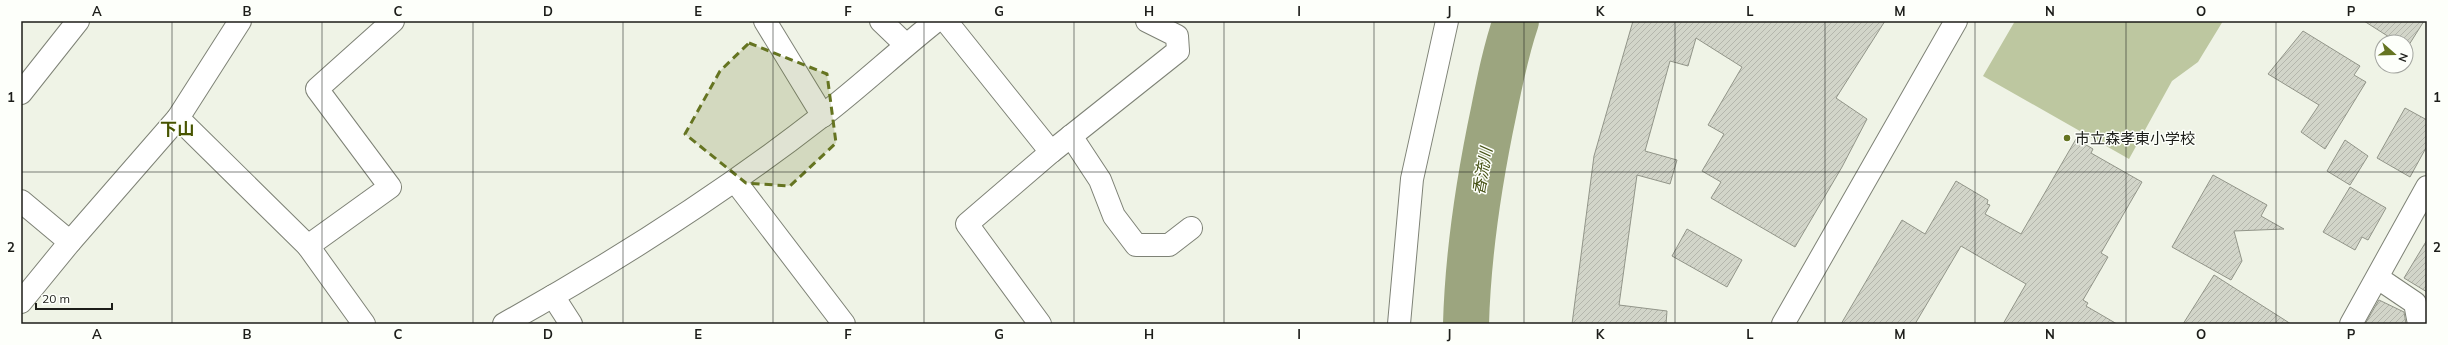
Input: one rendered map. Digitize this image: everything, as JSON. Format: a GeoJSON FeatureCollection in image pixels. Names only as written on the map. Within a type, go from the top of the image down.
{"type":"FeatureCollection","features":[{"type":"Feature","properties":{"kind":"street"},"geometry":{"type":"LineString","coordinates":[[21,93],[78,21]]}},
{"type":"Feature","properties":{"kind":"street"},"geometry":{"type":"LineString","coordinates":[[21,302],[70,242],[178,118],[240,21]]}},
{"type":"Feature","properties":{"kind":"street"},"geometry":{"type":"LineString","coordinates":[[308,246],[390,187],[317,89],[393,21]]}},
{"type":"Feature","properties":{"kind":"street"},"geometry":{"type":"LineString","coordinates":[[765,21],[823,116]]}},
{"type":"Feature","properties":{"kind":"street"},"geometry":{"type":"LineString","coordinates":[[881,21],[906,45]]}},
{"type":"Feature","properties":{"kind":"street"},"geometry":{"type":"LineString","coordinates":[[504,324],[643,242],[735,181],[823,116],[881,69],[906,45],[936,21]]}},
{"type":"Feature","properties":{"kind":"street"},"geometry":{"type":"LineString","coordinates":[[946,21],[1051,152]]}},
{"type":"Feature","properties":{"kind":"street"},"geometry":{"type":"LineString","coordinates":[[1040,324],[967,224],[1051,152],[1178,51],[1177,36],[1146,21]]}},
{"type":"Feature","properties":{"kind":"street"},"geometry":{"type":"LineString","coordinates":[[1399,324],[1412,179],[1447,21]]}},
{"type":"Feature","properties":{"kind":"street"},"geometry":{"type":"LineString","coordinates":[[1782,324],[1956,21]]}},
{"type":"Feature","properties":{"kind":"street"},"geometry":{"type":"LineString","coordinates":[[178,118],[308,246],[364,324]]}},
{"type":"Feature","properties":{"kind":"street"},"geometry":{"type":"LineString","coordinates":[[1071,136],[1100,180],[1114,216],[1136,245],[1169,245],[1191,228]]}},
{"type":"Feature","properties":{"kind":"street"},"geometry":{"type":"LineString","coordinates":[[735,181],[844,324]]}},
{"type":"Feature","properties":{"kind":"street"},"geometry":{"type":"LineString","coordinates":[[2351,324],[2378,278],[2427,187]]}},
{"type":"Feature","properties":{"kind":"street"},"geometry":{"type":"LineString","coordinates":[[21,201],[70,242]]}},
{"type":"Feature","properties":{"kind":"street"},"geometry":{"type":"LineString","coordinates":[[2378,278],[2415,303],[2419,324]]}},
{"type":"Feature","properties":{"kind":"street"},"geometry":{"type":"LineString","coordinates":[[553,296],[571,324]]}},
{"type":"Feature","properties":{"kind":"highlighted area"},"geometry":{"type":"Polygon","coordinates":[[[749,43],[827,74],[836,143],[790,186],[746,183],[685,134],[720,71],[749,43]]]}},
{"type":"Feature","properties":{"kind":"green space"},"geometry":{"type":"Polygon","coordinates":[[[2015,21],[2223,21],[2198,62],[2172,81],[2129,159],[1983,76],[2015,21]]]}},
{"type":"Feature","properties":{"kind":"building"},"geometry":{"type":"Polygon","coordinates":[[[1633,21],[1885,21],[1836,98],[1867,119],[1842,167],[1795,247],[1711,198],[1721,182],[1702,171],[1724,134],[1708,125],[1742,67],[1696,38],[1688,66],[1670,61],[1645,151],[1677,160],[1670,184],[1637,175],[1619,305],[1667,311],[1666,324],[1572,324],[1594,156],[1633,21]]]}},
{"type":"Feature","properties":{"kind":"building"},"geometry":{"type":"Polygon","coordinates":[[[2364,21],[2424,21],[2414,37],[2414,34],[2384,34],[2364,21]]]}},
{"type":"Feature","properties":{"kind":"building"},"geometry":{"type":"Polygon","coordinates":[[[2303,31],[2360,66],[2354,75],[2366,82],[2325,149],[2301,132],[2319,105],[2268,74],[2303,31]]]}},
{"type":"Feature","properties":{"kind":"building"},"geometry":{"type":"Polygon","coordinates":[[[2405,108],[2427,120],[2427,146],[2410,177],[2377,158],[2405,108]]]}},
{"type":"Feature","properties":{"kind":"building"},"geometry":{"type":"Polygon","coordinates":[[[2076,139],[2093,149],[2091,153],[2142,182],[2101,253],[2108,257],[2083,300],[2088,303],[2086,306],[2117,324],[2003,324],[2026,284],[1961,246],[1915,324],[1841,324],[1902,220],[1925,234],[1956,181],[1988,200],[1987,204],[1990,205],[1985,214],[2021,234],[2076,139]]]}},
{"type":"Feature","properties":{"kind":"building"},"geometry":{"type":"Polygon","coordinates":[[[2345,140],[2368,156],[2350,185],[2327,171],[2345,140]]]}},
{"type":"Feature","properties":{"kind":"building"},"geometry":{"type":"Polygon","coordinates":[[[2213,175],[2267,205],[2261,216],[2284,229],[2234,231],[2242,261],[2231,280],[2172,247],[2213,175]]]}},
{"type":"Feature","properties":{"kind":"building"},"geometry":{"type":"Polygon","coordinates":[[[2350,187],[2386,208],[2368,240],[2362,237],[2355,250],[2323,232],[2350,187]]]}},
{"type":"Feature","properties":{"kind":"building"},"geometry":{"type":"Polygon","coordinates":[[[1687,229],[1742,260],[1727,287],[1672,256],[1687,229]]]}},
{"type":"Feature","properties":{"kind":"building"},"geometry":{"type":"Polygon","coordinates":[[[2427,240],[2427,292],[2404,278],[2427,240]]]}},
{"type":"Feature","properties":{"kind":"building"},"geometry":{"type":"Polygon","coordinates":[[[2214,275],[2291,324],[2183,324],[2214,275]]]}},
{"type":"Feature","properties":{"kind":"building"},"geometry":{"type":"Polygon","coordinates":[[[2379,300],[2404,312],[2406,324],[2365,324],[2379,300]]]}},
{"type":"Feature","properties":{"kind":"waterway","name":"香流川"},"geometry":{"type":"LineString","coordinates":[[1466,324],[1469,270],[1479,190],[1501,76],[1516,21]]}},
{"type":"Feature","properties":{"kind":"place","name":"市立森孝東小学校"},"geometry":{"type":"Point","coordinates":[2067,138]}},
{"type":"Feature","properties":{"kind":"district","name":"下山"},"geometry":{"type":"Point","coordinates":[177,128]}}]}
